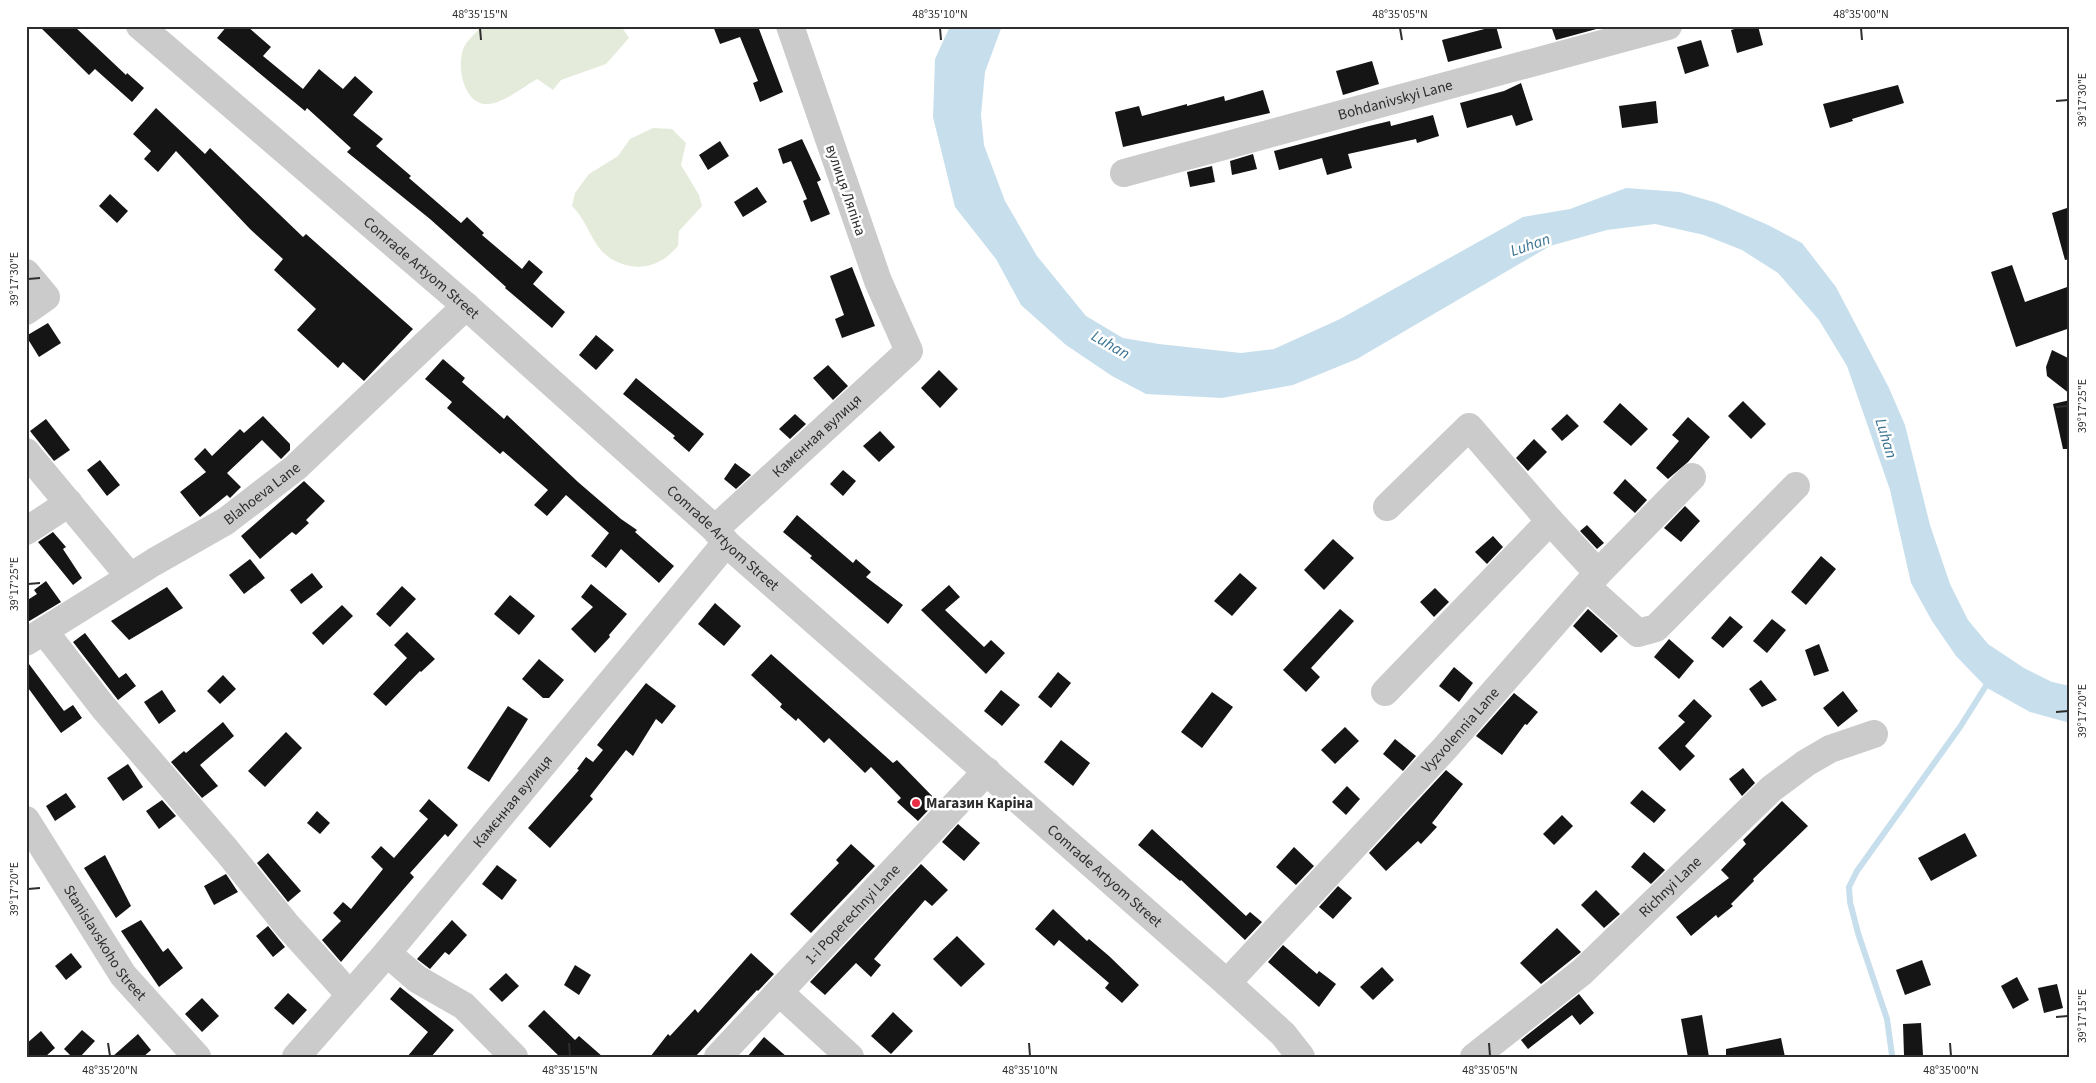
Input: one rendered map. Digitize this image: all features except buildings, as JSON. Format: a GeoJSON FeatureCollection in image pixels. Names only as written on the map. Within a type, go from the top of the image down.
{"type":"FeatureCollection","features":[{"type":"Feature","properties":{"kind":"street","name":"Comrade Artyom Street"},"geometry":{"type":"LineString","coordinates":[[140,26],[466,306],[721,531],[987,771],[1284,1034],[1301,1057]]}},
{"type":"Feature","properties":{"kind":"street","name":"вулиця Ляпіна"},"geometry":{"type":"LineString","coordinates":[[790,26],[878,281],[909,351]]}},
{"type":"Feature","properties":{"kind":"street","name":"Bohdanivskyi Lane"},"geometry":{"type":"LineString","coordinates":[[1124,173],[1668,26]]}},
{"type":"Feature","properties":{"kind":"street"},"geometry":{"type":"LineString","coordinates":[[26,274],[46,297],[26,310]]}},
{"type":"Feature","properties":{"kind":"street","name":"Blahoeva Lane"},"geometry":{"type":"LineString","coordinates":[[35,637],[130,577],[226,521],[295,468],[466,306]]}},
{"type":"Feature","properties":{"kind":"street","name":"Камєнная вулиця"},"geometry":{"type":"LineString","coordinates":[[296,1057],[386,953],[721,531],[909,351]]}},
{"type":"Feature","properties":{"kind":"street"},"geometry":{"type":"LineString","coordinates":[[1387,507],[1469,427],[1550,521],[1592,580],[1638,633],[1656,628],[1796,486]]}},
{"type":"Feature","properties":{"kind":"street"},"geometry":{"type":"LineString","coordinates":[[26,452],[130,577]]}},
{"type":"Feature","properties":{"kind":"street","name":"Vyzvolennia Lane"},"geometry":{"type":"LineString","coordinates":[[1227,983],[1445,748],[1592,580],[1692,477]]}},
{"type":"Feature","properties":{"kind":"street"},"geometry":{"type":"LineString","coordinates":[[26,531],[69,503]]}},
{"type":"Feature","properties":{"kind":"street"},"geometry":{"type":"LineString","coordinates":[[1385,692],[1550,521]]}},
{"type":"Feature","properties":{"kind":"street"},"geometry":{"type":"LineString","coordinates":[[35,637],[103,707],[228,851],[286,924],[350,995]]}},
{"type":"Feature","properties":{"kind":"street","name":"Richnyi Lane"},"geometry":{"type":"LineString","coordinates":[[1474,1057],[1582,972],[1771,789],[1806,763],[1830,749],[1874,734]]}},
{"type":"Feature","properties":{"kind":"street","name":"1-i Poperechnyi Lane"},"geometry":{"type":"LineString","coordinates":[[718,1057],[987,771]]}},
{"type":"Feature","properties":{"kind":"street","name":"Stanislavskoho Street"},"geometry":{"type":"LineString","coordinates":[[26,820],[123,975],[197,1057]]}},
{"type":"Feature","properties":{"kind":"street"},"geometry":{"type":"LineString","coordinates":[[386,953],[417,979],[464,1006],[514,1057]]}},
{"type":"Feature","properties":{"kind":"street"},"geometry":{"type":"LineString","coordinates":[[779,992],[850,1057]]}},
{"type":"Feature","properties":{"kind":"green space"},"geometry":{"type":"Polygon","coordinates":[[[482,26],[621,26],[629,38],[606,64],[561,80],[553,90],[537,79],[507,98],[488,104],[479,103],[473,98],[467,91],[461,73],[464,47],[482,26]]]}},
{"type":"Feature","properties":{"kind":"green space"},"geometry":{"type":"Polygon","coordinates":[[[653,128],[672,129],[686,143],[681,165],[699,195],[702,206],[679,231],[678,246],[663,260],[652,265],[626,265],[617,262],[603,252],[580,215],[572,206],[575,193],[589,174],[618,156],[630,139],[653,128]]]}},
{"type":"Feature","properties":{"kind":"water","name":"Luhan"},"geometry":{"type":"Polygon","coordinates":[[[950,26],[1002,26],[985,72],[981,115],[984,145],[1005,201],[1037,256],[1086,316],[1123,338],[1241,353],[1274,349],[1340,319],[1523,217],[1570,209],[1626,188],[1680,192],[1717,203],[1768,225],[1802,243],[1836,287],[1889,388],[1905,425],[1930,525],[1950,584],[1968,620],[1988,644],[2024,668],[2052,682],[2070,686],[2070,723],[2030,712],[1987,688],[1956,656],[1932,621],[1911,583],[1890,490],[1847,366],[1819,320],[1778,273],[1742,250],[1704,235],[1655,224],[1607,230],[1550,246],[1357,359],[1293,385],[1222,398],[1146,394],[1112,376],[1066,345],[1021,305],[996,259],[955,207],[933,117],[935,59],[950,26]]]}},
{"type":"Feature","properties":{"kind":"waterway"},"geometry":{"type":"LineString","coordinates":[[1892,1055],[1887,1019],[1858,933],[1850,902],[1849,887],[1857,871],[1960,727],[1989,681]]}},
{"type":"Feature","properties":{"kind":"place","name":"Магазин Каріна"},"geometry":{"type":"Point","coordinates":[916,803]}}]}
